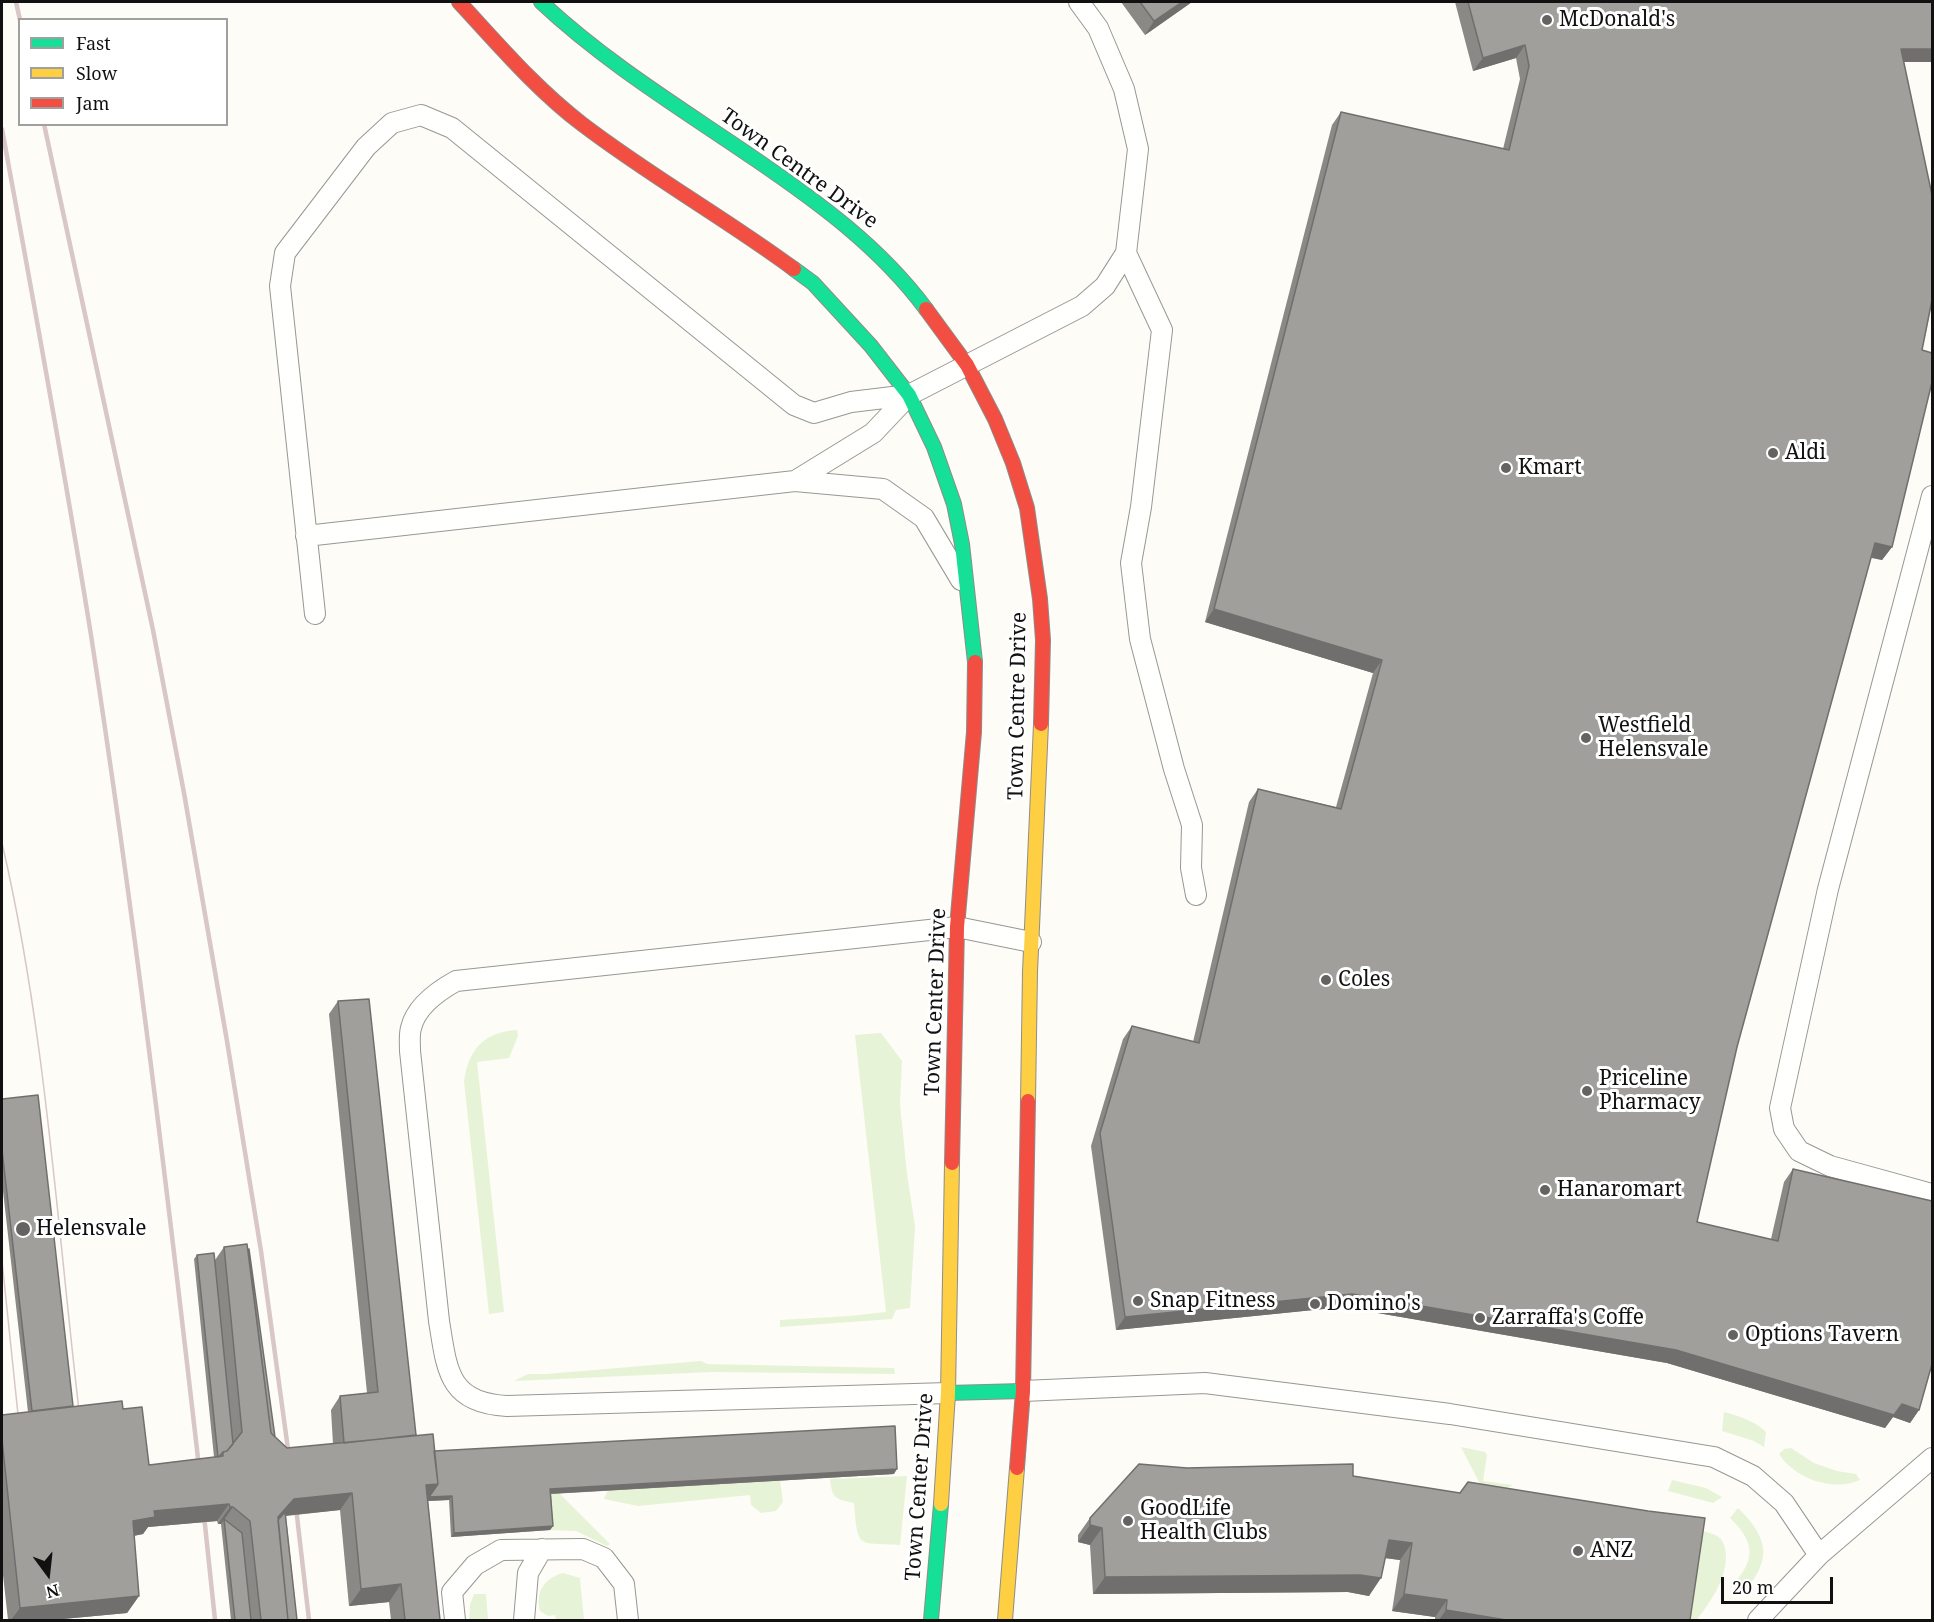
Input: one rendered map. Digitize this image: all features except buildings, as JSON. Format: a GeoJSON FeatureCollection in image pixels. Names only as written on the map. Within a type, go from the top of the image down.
{"type":"FeatureCollection","features":[{"type":"Feature","properties":{"kind":"street"},"geometry":{"type":"LineString","coordinates":[[459,2],[540,89],[582,124],[813,283],[857,328],[909,395]]}},
{"type":"Feature","properties":{"kind":"street","name":"Town Centre Drive"},"geometry":{"type":"LineString","coordinates":[[541,2],[608,59],[806,194],[879,254],[914,294],[967,365],[996,418],[1027,508],[1040,599],[1043,640],[1031,942]]}},
{"type":"Feature","properties":{"kind":"street","name":"Town Center Drive"},"geometry":{"type":"LineString","coordinates":[[909,395],[934,447],[954,504],[969,596],[976,675],[974,732],[957,927],[948,1393],[931,1620]]}},
{"type":"Feature","properties":{"kind":"street"},"geometry":{"type":"LineString","coordinates":[[1005,1620],[1023,1391],[1031,942]]}},
{"type":"Feature","properties":{"kind":"street"},"geometry":{"type":"LineString","coordinates":[[948,1393],[1023,1391]]}},
{"type":"Feature","properties":{"kind":"lane"},"geometry":{"type":"LineString","coordinates":[[795,481],[873,433],[909,395],[1082,306],[1105,286],[1126,253],[1138,149],[1124,89],[1098,28],[1079,2]]}},
{"type":"Feature","properties":{"kind":"lane"},"geometry":{"type":"LineString","coordinates":[[315,614],[280,286],[285,253],[366,147],[392,123],[421,115],[452,128],[794,405],[814,413],[851,402],[909,395]]}},
{"type":"Feature","properties":{"kind":"lane"},"geometry":{"type":"LineString","coordinates":[[1126,253],[1162,330],[1141,507],[1131,563],[1140,639],[1174,769],[1192,825],[1191,868],[1196,895]]}},
{"type":"Feature","properties":{"kind":"lane"},"geometry":{"type":"LineString","coordinates":[[306,536],[795,481],[884,489],[924,518],[969,596]]}},
{"type":"Feature","properties":{"kind":"lane"},"geometry":{"type":"LineString","coordinates":[[1932,496],[1828,889],[1780,1108],[1784,1130],[1799,1151],[1830,1166],[1932,1194]]}},
{"type":"Feature","properties":{"kind":"lane"},"geometry":{"type":"LineString","coordinates":[[948,1393],[507,1406],[489,1405],[464,1394],[446,1364],[439,1321],[410,1051],[411,1028],[416,1016],[430,999],[456,981],[957,927],[1031,942]]}},
{"type":"Feature","properties":{"kind":"lane"},"geometry":{"type":"LineString","coordinates":[[1023,1391],[1205,1383],[1450,1414],[1714,1457],[1753,1476],[1784,1503],[1819,1555]]}},
{"type":"Feature","properties":{"kind":"lane"},"geometry":{"type":"LineString","coordinates":[[1758,1620],[1819,1555],[1932,1458]]}},
{"type":"Feature","properties":{"kind":"lane"},"geometry":{"type":"LineString","coordinates":[[455,1620],[452,1592],[475,1565],[501,1550],[542,1549],[583,1549],[604,1558],[624,1584],[628,1620]]}},
{"type":"Feature","properties":{"kind":"lane"},"geometry":{"type":"LineString","coordinates":[[524,1620],[528,1573],[542,1549]]}},
{"type":"Feature","properties":{"kind":"green space"},"geometry":{"type":"Polygon","coordinates":[[[517,1030],[518,1036],[509,1058],[477,1062],[504,1312],[489,1314],[464,1081],[470,1060],[480,1044],[496,1034],[517,1030]]]}},
{"type":"Feature","properties":{"kind":"green space"},"geometry":{"type":"Polygon","coordinates":[[[881,1033],[902,1061],[900,1104],[915,1226],[910,1308],[896,1310],[892,1319],[780,1327],[780,1320],[886,1312],[855,1035],[881,1033]]]}},
{"type":"Feature","properties":{"kind":"green space"},"geometry":{"type":"Polygon","coordinates":[[[701,1361],[707,1364],[894,1368],[895,1374],[712,1372],[514,1381],[528,1374],[701,1361]]]}},
{"type":"Feature","properties":{"kind":"green space"},"geometry":{"type":"Polygon","coordinates":[[[1724,1412],[1746,1419],[1762,1428],[1766,1432],[1764,1447],[1754,1441],[1722,1431],[1724,1412]]]}},
{"type":"Feature","properties":{"kind":"green space"},"geometry":{"type":"Polygon","coordinates":[[[1461,1447],[1485,1452],[1487,1455],[1483,1481],[1513,1485],[1502,1491],[1482,1488],[1461,1447]]]}},
{"type":"Feature","properties":{"kind":"green space"},"geometry":{"type":"Polygon","coordinates":[[[1791,1448],[1814,1463],[1837,1471],[1856,1474],[1860,1480],[1838,1485],[1815,1481],[1795,1470],[1779,1454],[1784,1449],[1791,1448]]]}},
{"type":"Feature","properties":{"kind":"green space"},"geometry":{"type":"Polygon","coordinates":[[[907,1476],[900,1545],[867,1543],[862,1540],[857,1528],[854,1503],[836,1497],[832,1491],[830,1479],[907,1476]]]}},
{"type":"Feature","properties":{"kind":"green space"},"geometry":{"type":"Polygon","coordinates":[[[780,1480],[783,1502],[776,1511],[761,1513],[751,1505],[750,1495],[638,1506],[604,1499],[608,1490],[780,1480]]]}},
{"type":"Feature","properties":{"kind":"green space"},"geometry":{"type":"Polygon","coordinates":[[[1672,1480],[1706,1488],[1722,1497],[1713,1503],[1668,1491],[1672,1480]]]}},
{"type":"Feature","properties":{"kind":"green space"},"geometry":{"type":"Polygon","coordinates":[[[559,1493],[610,1544],[607,1546],[576,1531],[550,1530],[547,1494],[559,1493]]]}},
{"type":"Feature","properties":{"kind":"green space"},"geometry":{"type":"Polygon","coordinates":[[[1738,1508],[1755,1528],[1763,1547],[1760,1567],[1745,1590],[1736,1581],[1747,1563],[1749,1548],[1743,1533],[1730,1518],[1738,1508]]]}},
{"type":"Feature","properties":{"kind":"green space"},"geometry":{"type":"Polygon","coordinates":[[[1685,1529],[1717,1536],[1723,1542],[1726,1551],[1720,1583],[1697,1620],[1680,1620],[1685,1529]]]}},
{"type":"Feature","properties":{"kind":"green space"},"geometry":{"type":"Polygon","coordinates":[[[563,1573],[580,1578],[584,1620],[556,1620],[555,1615],[548,1616],[540,1611],[539,1597],[543,1586],[551,1578],[563,1573]]]}},
{"type":"Feature","properties":{"kind":"green space"},"geometry":{"type":"Polygon","coordinates":[[[474,1594],[486,1594],[488,1620],[469,1620],[470,1605],[474,1594]]]}},
{"type":"Feature","properties":{"kind":"tram line"},"geometry":{"type":"LineString","coordinates":[[2,843],[30,986],[40,1057],[80,1419]]}},
{"type":"Feature","properties":{"kind":"tram line"},"geometry":{"type":"LineString","coordinates":[[2,1261],[19,1424]]}},
{"type":"Feature","properties":{"kind":"railway"},"geometry":{"type":"LineString","coordinates":[[16,2],[20,18]]}},
{"type":"Feature","properties":{"kind":"railway"},"geometry":{"type":"LineString","coordinates":[[44,126],[153,630],[184,793],[261,1251],[290,1464]]}},
{"type":"Feature","properties":{"kind":"railway"},"geometry":{"type":"LineString","coordinates":[[2,129],[70,508],[107,740],[150,1055],[200,1476]]}},
{"type":"Feature","properties":{"kind":"railway"},"geometry":{"type":"LineString","coordinates":[[295,1499],[309,1620]]}},
{"type":"Feature","properties":{"kind":"railway"},"geometry":{"type":"LineString","coordinates":[[203,1506],[215,1620]]}},
{"type":"Feature","properties":{"kind":"traffic: fast"},"geometry":{"type":"LineString","coordinates":[[541,2],[618,65],[825,209],[889,265],[926,309]]}},
{"type":"Feature","properties":{"kind":"traffic: fast"},"geometry":{"type":"LineString","coordinates":[[794,269],[813,283],[871,346],[909,395],[934,447],[954,504],[962,544],[975,662]]}},
{"type":"Feature","properties":{"kind":"traffic: fast"},"geometry":{"type":"LineString","coordinates":[[948,1393],[1023,1391]]}},
{"type":"Feature","properties":{"kind":"traffic: fast"},"geometry":{"type":"LineString","coordinates":[[931,1620],[941,1504]]}},
{"type":"Feature","properties":{"kind":"traffic: slow"},"geometry":{"type":"LineString","coordinates":[[1028,1101],[1030,972],[1041,724]]}},
{"type":"Feature","properties":{"kind":"traffic: slow"},"geometry":{"type":"LineString","coordinates":[[941,1504],[948,1393],[952,1163]]}},
{"type":"Feature","properties":{"kind":"traffic: slow"},"geometry":{"type":"LineString","coordinates":[[1005,1620],[1017,1468]]}},
{"type":"Feature","properties":{"kind":"traffic: jam"},"geometry":{"type":"LineString","coordinates":[[459,2],[533,81],[582,124],[794,269]]}},
{"type":"Feature","properties":{"kind":"traffic: jam"},"geometry":{"type":"LineString","coordinates":[[926,309],[967,365],[995,419],[1013,463],[1027,508],[1040,599],[1043,640],[1041,724]]}},
{"type":"Feature","properties":{"kind":"traffic: jam"},"geometry":{"type":"LineString","coordinates":[[952,1163],[957,927],[974,732],[975,662]]}},
{"type":"Feature","properties":{"kind":"traffic: jam"},"geometry":{"type":"LineString","coordinates":[[1017,1468],[1023,1391],[1028,1101]]}},
{"type":"Feature","properties":{"kind":"place","name":"McDonald's"},"geometry":{"type":"Point","coordinates":[1547,20]}},
{"type":"Feature","properties":{"kind":"place","name":"Aldi"},"geometry":{"type":"Point","coordinates":[1773,453]}},
{"type":"Feature","properties":{"kind":"place","name":"Kmart"},"geometry":{"type":"Point","coordinates":[1506,468]}},
{"type":"Feature","properties":{"kind":"place","name":"Westfield Helensvale"},"geometry":{"type":"Point","coordinates":[1586,738]}},
{"type":"Feature","properties":{"kind":"place","name":"Coles"},"geometry":{"type":"Point","coordinates":[1326,980]}},
{"type":"Feature","properties":{"kind":"place","name":"Priceline Pharmacy"},"geometry":{"type":"Point","coordinates":[1587,1091]}},
{"type":"Feature","properties":{"kind":"place","name":"Hanaromart"},"geometry":{"type":"Point","coordinates":[1545,1190]}},
{"type":"Feature","properties":{"kind":"place","name":"Helensvale"},"geometry":{"type":"Point","coordinates":[23,1229]}},
{"type":"Feature","properties":{"kind":"place","name":"Snap Fitness"},"geometry":{"type":"Point","coordinates":[1138,1301]}},
{"type":"Feature","properties":{"kind":"place","name":"Domino's"},"geometry":{"type":"Point","coordinates":[1315,1304]}},
{"type":"Feature","properties":{"kind":"place","name":"Zarraffa's Coffe"},"geometry":{"type":"Point","coordinates":[1480,1318]}},
{"type":"Feature","properties":{"kind":"place","name":"Options Tavern"},"geometry":{"type":"Point","coordinates":[1733,1335]}},
{"type":"Feature","properties":{"kind":"place","name":"GoodLife Health Clubs"},"geometry":{"type":"Point","coordinates":[1128,1521]}},
{"type":"Feature","properties":{"kind":"place","name":"ANZ"},"geometry":{"type":"Point","coordinates":[1578,1551]}}]}
